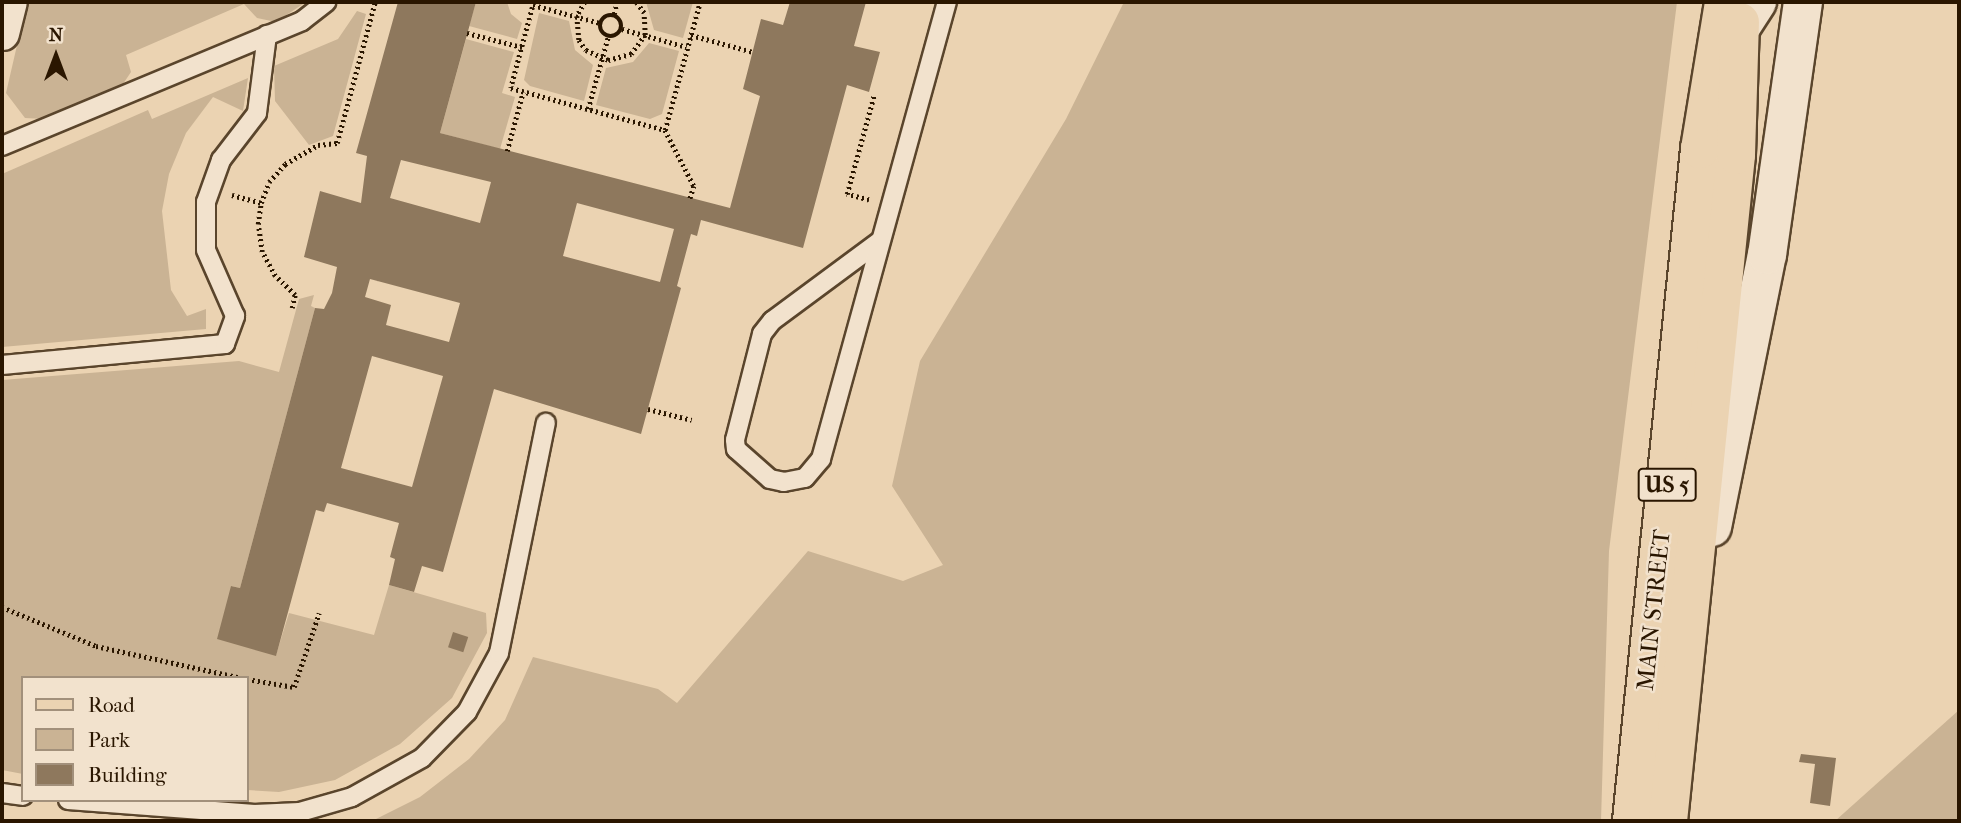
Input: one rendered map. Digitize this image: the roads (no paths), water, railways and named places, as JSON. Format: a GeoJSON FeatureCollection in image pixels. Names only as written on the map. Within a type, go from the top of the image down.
{"type":"FeatureCollection","features":[{"type":"Feature","properties":{"kind":"main road","name":"MAIN STREET"},"geometry":{"type":"LineString","coordinates":[[1685,659],[1767,255],[1803,2]]}},
{"type":"Feature","properties":{"kind":"main road","name":"US 5"},"geometry":{"type":"LineString","coordinates":[[1718,152],[1712,68],[1740,9]]}},
{"type":"Feature","properties":{"kind":"main road","name":"US 5"},"geometry":{"type":"LineString","coordinates":[[1718,152],[1740,9]]}},
{"type":"Feature","properties":{"kind":"main road","name":"MAIN STREET"},"geometry":{"type":"LineString","coordinates":[[1668,821],[1685,659],[1718,152]]}},
{"type":"Feature","properties":{"kind":"main road","name":"MAIN STREET"},"geometry":{"type":"LineString","coordinates":[[1632,821],[1718,152]]}},
{"type":"Feature","properties":{"kind":"street"},"geometry":{"type":"LineString","coordinates":[[2,33],[10,2]]}},
{"type":"Feature","properties":{"kind":"lane"},"geometry":{"type":"LineString","coordinates":[[2,146],[302,21],[326,2]]}},
{"type":"Feature","properties":{"kind":"lane"},"geometry":{"type":"LineString","coordinates":[[880,242],[772,321],[762,334],[735,440],[736,449],[770,479],[794,482],[819,467],[947,2]]}},
{"type":"Feature","properties":{"kind":"lane"},"geometry":{"type":"LineString","coordinates":[[2,365],[225,344],[235,316],[206,250],[206,202],[221,160],[257,113],[267,35]]}},
{"type":"Feature","properties":{"kind":"lane"},"geometry":{"type":"LineString","coordinates":[[95,802],[254,814],[300,812],[352,797],[422,758],[467,712],[499,653],[546,423]]}},
{"type":"Feature","properties":{"kind":"lane"},"geometry":{"type":"LineString","coordinates":[[2,793],[21,796]]}}]}
